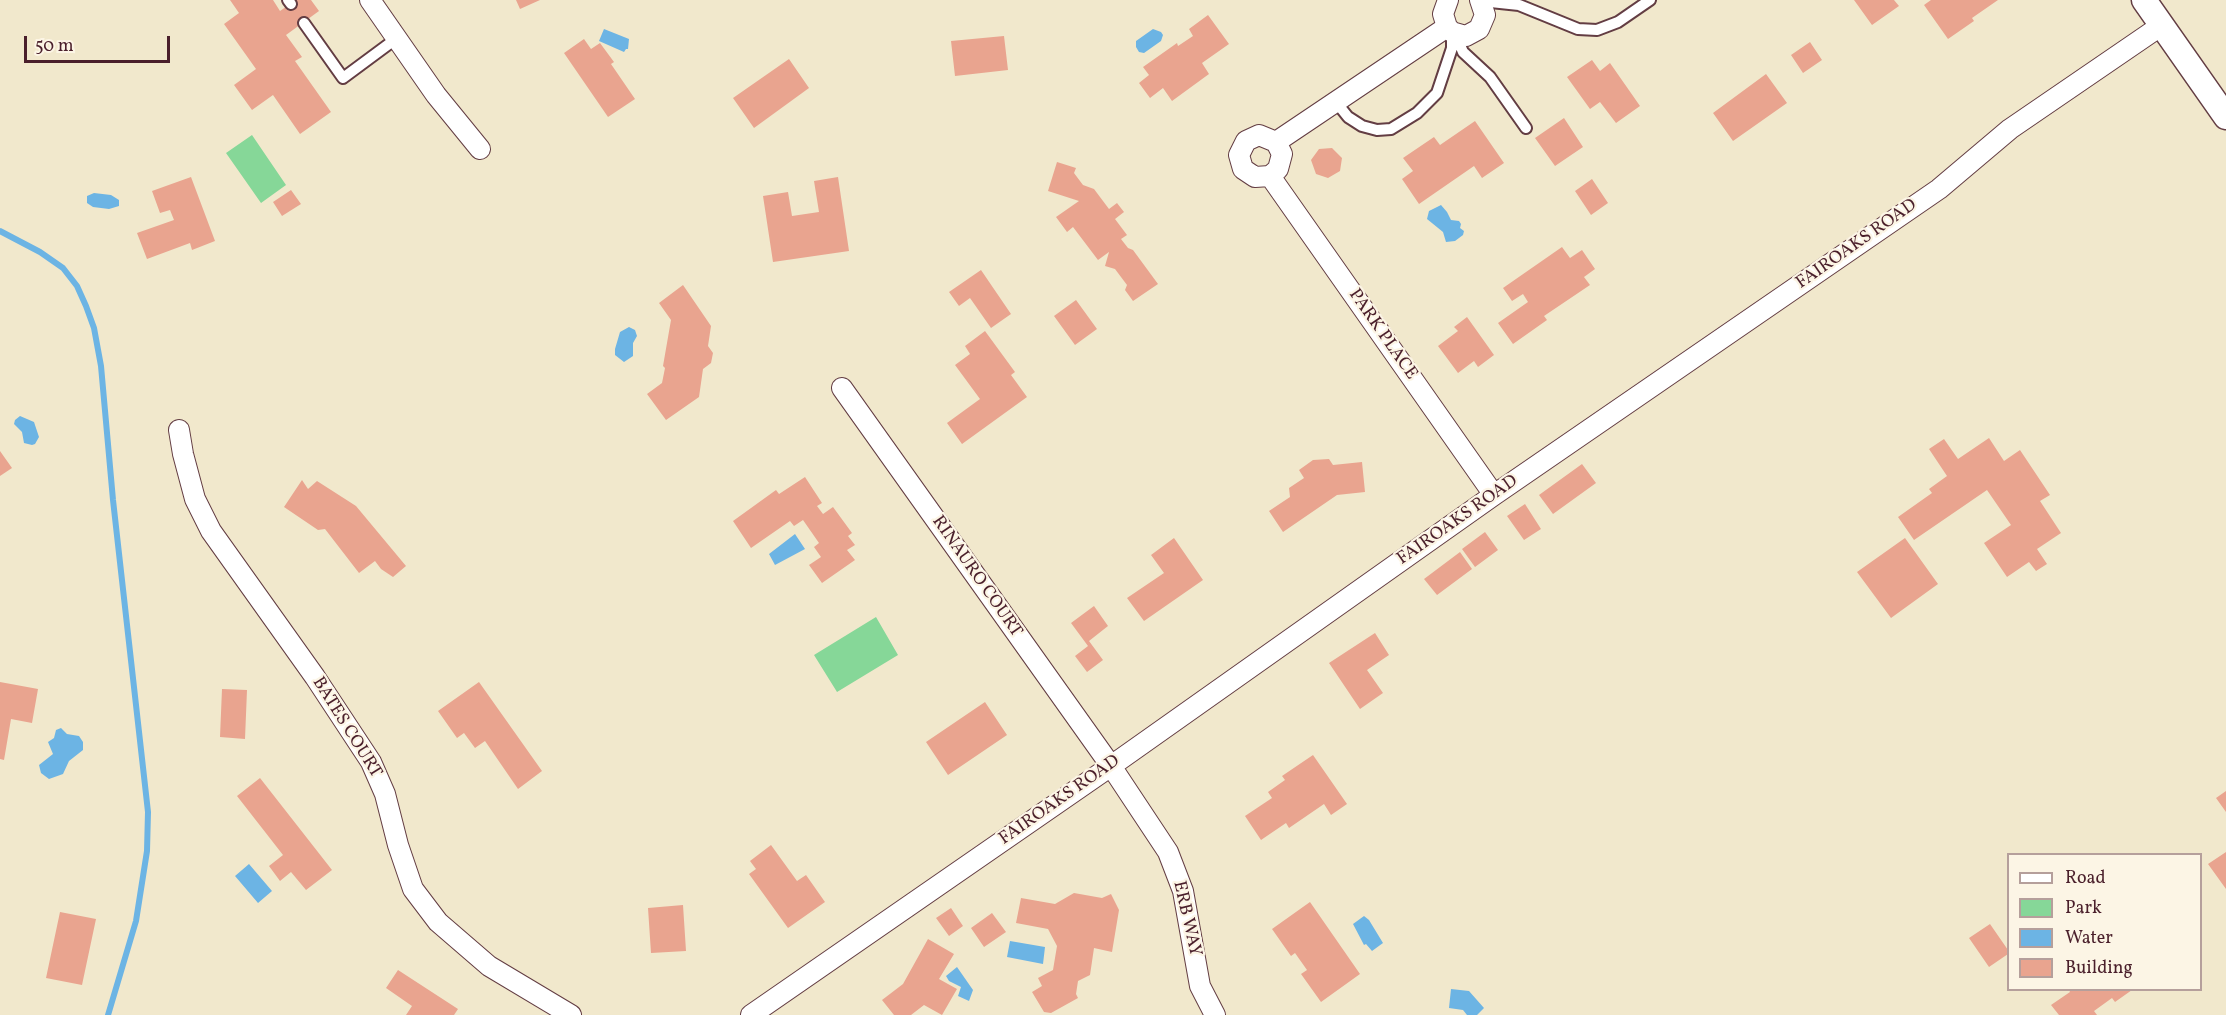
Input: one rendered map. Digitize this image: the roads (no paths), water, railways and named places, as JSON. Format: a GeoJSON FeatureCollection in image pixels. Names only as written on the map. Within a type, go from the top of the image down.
{"type":"FeatureCollection","features":[{"type":"Feature","properties":{"kind":"street"},"geometry":{"type":"LineString","coordinates":[[370,0],[436,95],[480,149]]}},
{"type":"Feature","properties":{"kind":"street"},"geometry":{"type":"LineString","coordinates":[[1448,0],[1443,14],[1455,32]]}},
{"type":"Feature","properties":{"kind":"street"},"geometry":{"type":"LineString","coordinates":[[1276,142],[1336,102],[1455,32],[1479,29],[1485,15],[1480,0]]}},
{"type":"Feature","properties":{"kind":"street"},"geometry":{"type":"LineString","coordinates":[[2144,0],[2226,117]]}},
{"type":"Feature","properties":{"kind":"street","name":"FAIROAKS ROAD"},"geometry":{"type":"LineString","coordinates":[[751,1015],[1111,766],[1494,495],[1939,189],[2010,129],[2162,25]]}},
{"type":"Feature","properties":{"kind":"street"},"geometry":{"type":"LineString","coordinates":[[1259,135],[1276,142],[1282,154],[1278,169],[1270,176],[1255,177],[1244,169],[1239,155],[1246,141],[1259,135]]}},
{"type":"Feature","properties":{"kind":"street","name":"PARK PLACE"},"geometry":{"type":"LineString","coordinates":[[1270,176],[1494,495]]}},
{"type":"Feature","properties":{"kind":"street","name":"RINAURO COURT"},"geometry":{"type":"LineString","coordinates":[[842,387],[1111,766]]}},
{"type":"Feature","properties":{"kind":"street","name":"BATES COURT"},"geometry":{"type":"LineString","coordinates":[[179,430],[195,499],[211,531],[315,677],[371,762],[385,794],[413,889],[438,922],[489,966],[571,1015]]}},
{"type":"Feature","properties":{"kind":"street","name":"ERB WAY"},"geometry":{"type":"LineString","coordinates":[[1111,766],[1168,852],[1183,891],[1200,986],[1215,1015]]}},
{"type":"Feature","properties":{"kind":"lane"},"geometry":{"type":"LineString","coordinates":[[1480,0],[1519,5],[1578,29],[1597,30],[1618,22],[1650,0]]}},
{"type":"Feature","properties":{"kind":"lane"},"geometry":{"type":"LineString","coordinates":[[304,23],[343,78],[396,38]]}},
{"type":"Feature","properties":{"kind":"lane"},"geometry":{"type":"LineString","coordinates":[[1336,102],[1348,117],[1362,126],[1377,130],[1391,129],[1417,113],[1437,93],[1455,32]]}},
{"type":"Feature","properties":{"kind":"lane"},"geometry":{"type":"LineString","coordinates":[[1455,32],[1463,52],[1495,83],[1526,128]]}},
{"type":"Feature","properties":{"kind":"water"},"geometry":{"type":"Polygon","coordinates":[[[604,29],[629,39],[628,49],[624,52],[599,41],[604,29]]]}},
{"type":"Feature","properties":{"kind":"water"},"geometry":{"type":"Polygon","coordinates":[[[1153,29],[1163,35],[1161,41],[1144,53],[1139,52],[1136,41],[1153,29]]]}},
{"type":"Feature","properties":{"kind":"water"},"geometry":{"type":"Polygon","coordinates":[[[94,193],[111,195],[119,200],[119,206],[109,209],[93,207],[87,203],[87,196],[94,193]]]}},
{"type":"Feature","properties":{"kind":"water"},"geometry":{"type":"Polygon","coordinates":[[[1441,205],[1451,220],[1459,221],[1460,228],[1464,231],[1463,235],[1455,241],[1446,242],[1443,232],[1427,219],[1429,211],[1441,205]]]}},
{"type":"Feature","properties":{"kind":"water"},"geometry":{"type":"Polygon","coordinates":[[[629,327],[635,330],[637,336],[633,343],[633,356],[624,362],[615,355],[615,349],[620,332],[629,327]]]}},
{"type":"Feature","properties":{"kind":"water"},"geometry":{"type":"Polygon","coordinates":[[[20,416],[34,422],[39,437],[35,444],[24,443],[22,432],[14,424],[20,416]]]}},
{"type":"Feature","properties":{"kind":"water"},"geometry":{"type":"Polygon","coordinates":[[[795,534],[805,549],[775,565],[769,554],[795,534]]]}},
{"type":"Feature","properties":{"kind":"water"},"geometry":{"type":"Polygon","coordinates":[[[61,728],[67,734],[79,736],[83,742],[83,750],[69,761],[63,774],[49,779],[41,773],[39,765],[53,754],[48,742],[54,738],[56,730],[61,728]]]}},
{"type":"Feature","properties":{"kind":"water"},"geometry":{"type":"Polygon","coordinates":[[[249,864],[272,891],[258,903],[235,876],[249,864]]]}},
{"type":"Feature","properties":{"kind":"water"},"geometry":{"type":"Polygon","coordinates":[[[1364,916],[1383,943],[1372,951],[1366,944],[1364,945],[1353,924],[1364,916]]]}},
{"type":"Feature","properties":{"kind":"water"},"geometry":{"type":"Polygon","coordinates":[[[1010,941],[1045,947],[1043,964],[1007,957],[1010,941]]]}},
{"type":"Feature","properties":{"kind":"water"},"geometry":{"type":"Polygon","coordinates":[[[957,967],[973,990],[969,1001],[958,996],[961,987],[949,981],[946,976],[957,967]]]}},
{"type":"Feature","properties":{"kind":"water"},"geometry":{"type":"Polygon","coordinates":[[[1451,989],[1469,991],[1484,1008],[1477,1015],[1467,1015],[1463,1010],[1449,1008],[1451,989]]]}},
{"type":"Feature","properties":{"kind":"waterway"},"geometry":{"type":"LineString","coordinates":[[0,231],[40,252],[63,268],[77,286],[94,328],[101,366],[113,500],[148,812],[147,851],[136,921],[108,1015]]}}]}
